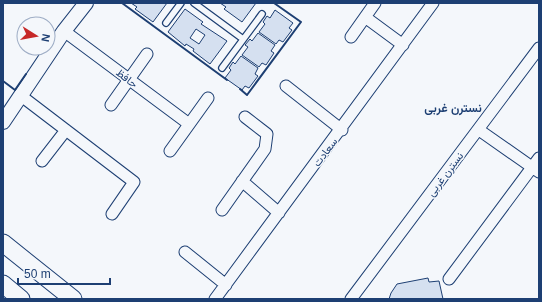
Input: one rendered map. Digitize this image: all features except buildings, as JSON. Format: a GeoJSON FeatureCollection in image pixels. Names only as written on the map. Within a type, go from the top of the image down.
{"type":"FeatureCollection","features":[{"type":"Feature","properties":{"kind":"main road"},"geometry":{"type":"LineString","coordinates":[[3,242],[72,299]]}},
{"type":"Feature","properties":{"kind":"main road"},"geometry":{"type":"LineString","coordinates":[[3,284],[21,299]]}},
{"type":"Feature","properties":{"kind":"street"},"geometry":{"type":"LineString","coordinates":[[3,122],[64,31],[86,3]]}},
{"type":"Feature","properties":{"kind":"street"},"geometry":{"type":"LineString","coordinates":[[351,37],[375,3]]}},
{"type":"Feature","properties":{"kind":"street","name":"سعادت"},"geometry":{"type":"LineString","coordinates":[[216,299],[342,130],[434,3]]}},
{"type":"Feature","properties":{"kind":"street"},"geometry":{"type":"LineString","coordinates":[[366,17],[403,45]]}},
{"type":"Feature","properties":{"kind":"street","name":"حافظ"},"geometry":{"type":"LineString","coordinates":[[64,31],[189,124]]}},
{"type":"Feature","properties":{"kind":"street","name":"نسترن غربی"},"geometry":{"type":"LineString","coordinates":[[351,299],[539,48]]}},
{"type":"Feature","properties":{"kind":"street"},"geometry":{"type":"LineString","coordinates":[[111,105],[148,54]]}},
{"type":"Feature","properties":{"kind":"street"},"geometry":{"type":"LineString","coordinates":[[286,86],[342,130]]}},
{"type":"Feature","properties":{"kind":"street"},"geometry":{"type":"LineString","coordinates":[[20,95],[134,182],[112,214]]}},
{"type":"Feature","properties":{"kind":"street"},"geometry":{"type":"LineString","coordinates":[[170,151],[208,98]]}},
{"type":"Feature","properties":{"kind":"street"},"geometry":{"type":"LineString","coordinates":[[222,210],[265,149],[267,134],[245,117]]}},
{"type":"Feature","properties":{"kind":"street"},"geometry":{"type":"LineString","coordinates":[[42,161],[66,130]]}},
{"type":"Feature","properties":{"kind":"street"},"geometry":{"type":"LineString","coordinates":[[479,130],[536,170]]}},
{"type":"Feature","properties":{"kind":"street"},"geometry":{"type":"LineString","coordinates":[[449,279],[536,170],[539,158]]}},
{"type":"Feature","properties":{"kind":"street"},"geometry":{"type":"LineString","coordinates":[[242,181],[279,214]]}},
{"type":"Feature","properties":{"kind":"street"},"geometry":{"type":"LineString","coordinates":[[185,252],[226,285]]}},
{"type":"Feature","properties":{"kind":"lane"},"geometry":{"type":"LineString","coordinates":[[166,23],[181,3]]}},
{"type":"Feature","properties":{"kind":"lane"},"geometry":{"type":"LineString","coordinates":[[194,3],[243,39]]}},
{"type":"Feature","properties":{"kind":"lane"},"geometry":{"type":"LineString","coordinates":[[222,68],[262,14]]}},
{"type":"Feature","properties":{"kind":"wall"},"geometry":{"type":"LineString","coordinates":[[122,3],[227,80]]}},
{"type":"Feature","properties":{"kind":"wall"},"geometry":{"type":"LineString","coordinates":[[240,89],[247,95],[301,22],[274,3]]}},
{"type":"Feature","properties":{"kind":"wall"},"geometry":{"type":"LineString","coordinates":[[3,81],[15,90],[26,74]]}},
{"type":"Feature","properties":{"kind":"district","name":"نسترن غربی"},"geometry":{"type":"Point","coordinates":[453,108]}}]}
